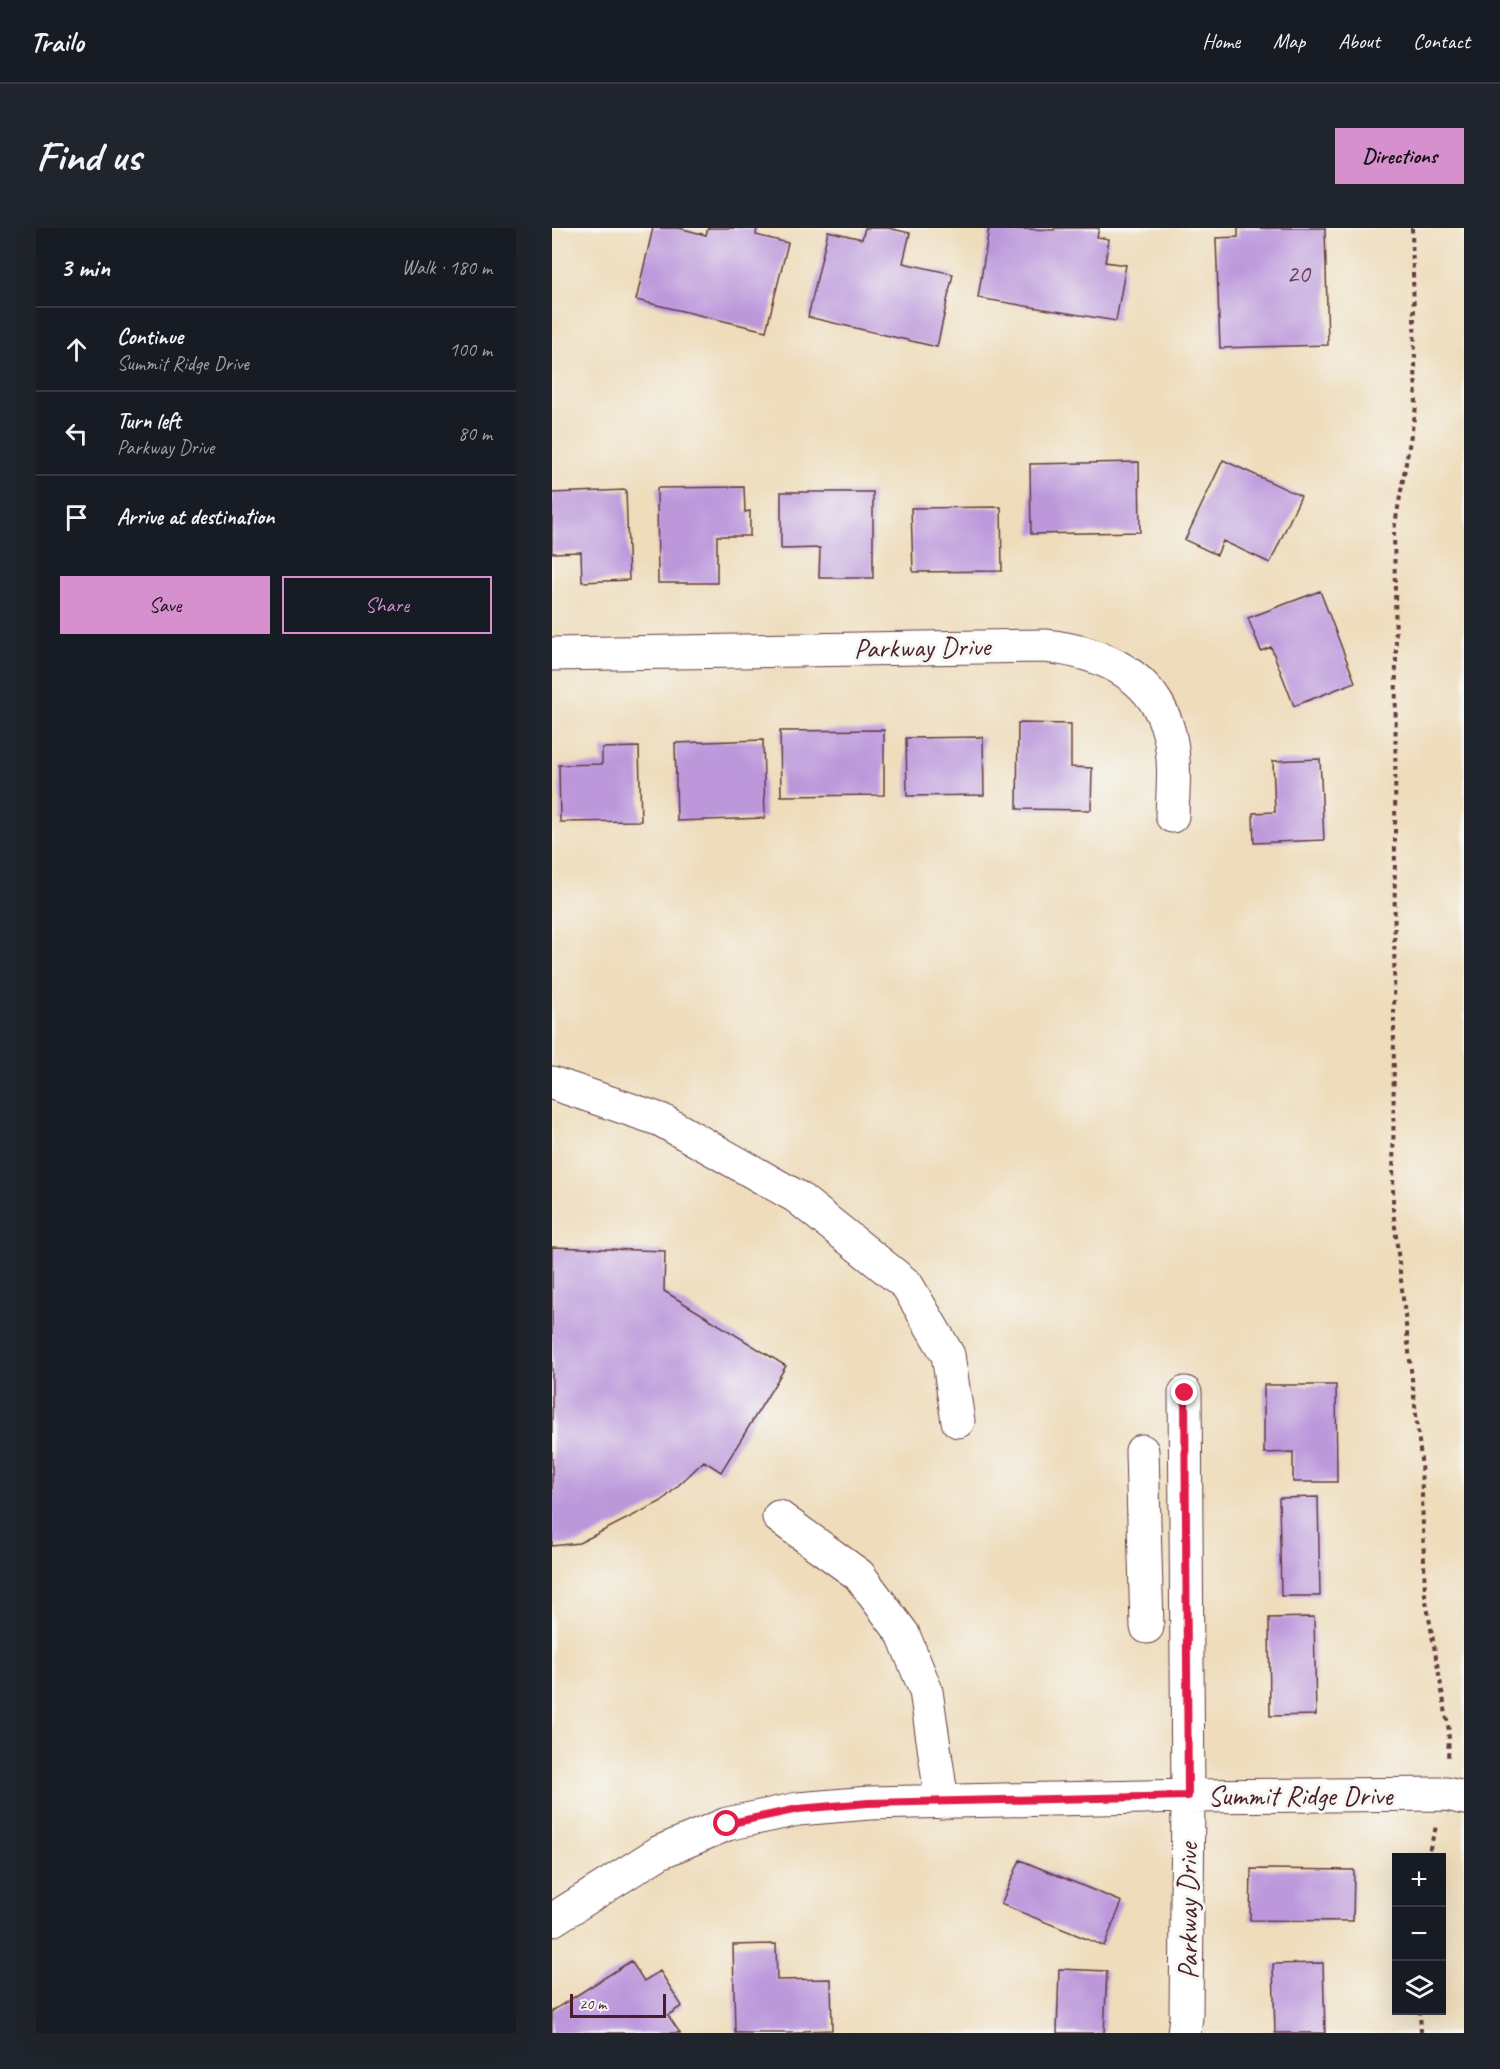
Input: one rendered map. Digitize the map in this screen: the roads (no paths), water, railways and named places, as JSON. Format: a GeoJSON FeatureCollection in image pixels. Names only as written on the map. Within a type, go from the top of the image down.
{"type":"FeatureCollection","features":[{"type":"Feature","properties":{"kind":"street","name":"Parkway Drive"},"geometry":{"type":"LineString","coordinates":[[552,654],[1034,646],[1072,649],[1097,656],[1121,667],[1141,684],[1158,705],[1169,732],[1172,753],[1172,816]]}},
{"type":"Feature","properties":{"kind":"street"},"geometry":{"type":"LineString","coordinates":[[552,1083],[661,1120],[797,1197],[907,1285],[948,1355],[958,1421]]}},
{"type":"Feature","properties":{"kind":"street","name":"Parkway Drive"},"geometry":{"type":"LineString","coordinates":[[1184,2033],[1188,1796],[1185,1393]]}},
{"type":"Feature","properties":{"kind":"street"},"geometry":{"type":"LineString","coordinates":[[1142,1450],[1147,1627]]}},
{"type":"Feature","properties":{"kind":"street"},"geometry":{"type":"LineString","coordinates":[[780,1517],[859,1575],[903,1634],[926,1692],[942,1802]]}},
{"type":"Feature","properties":{"kind":"street","name":"Summit Ridge Drive"},"geometry":{"type":"LineString","coordinates":[[553,1917],[660,1852],[727,1824],[798,1809],[868,1803],[1188,1796],[1456,1796]]}}]}
